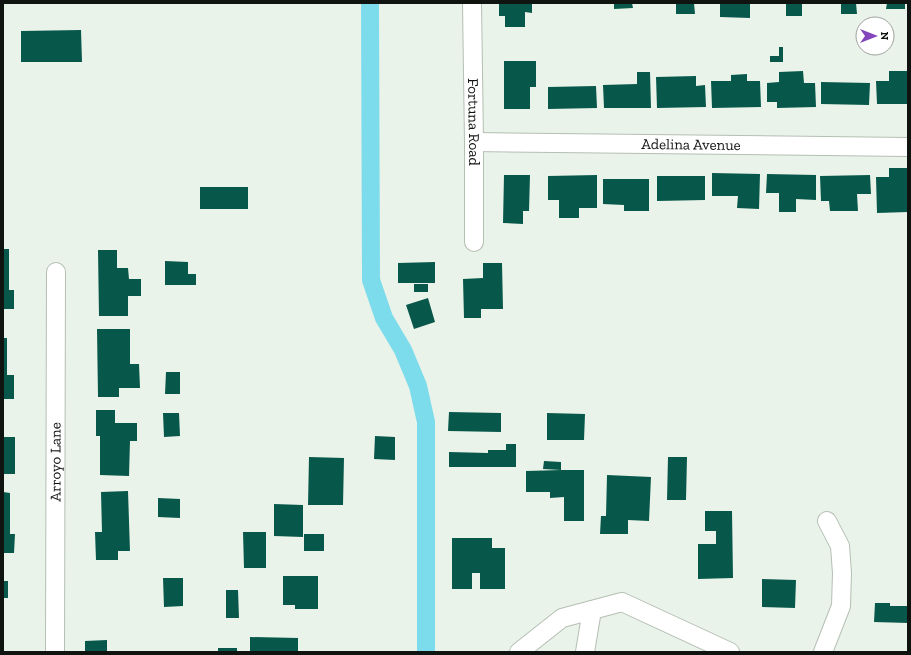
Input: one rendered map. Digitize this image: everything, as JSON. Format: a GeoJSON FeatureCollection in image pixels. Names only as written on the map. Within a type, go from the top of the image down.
{"type":"FeatureCollection","features":[{"type":"Feature","properties":{"kind":"street","name":"Fortuna Road"},"geometry":{"type":"LineString","coordinates":[[472,3],[474,242]]}},
{"type":"Feature","properties":{"kind":"street","name":"Adelina Avenue"},"geometry":{"type":"LineString","coordinates":[[474,142],[908,147]]}},
{"type":"Feature","properties":{"kind":"street","name":"Arroyo Lane"},"geometry":{"type":"LineString","coordinates":[[55,652],[56,272]]}},
{"type":"Feature","properties":{"kind":"street"},"geometry":{"type":"LineString","coordinates":[[823,652],[841,606],[842,573],[840,546],[827,521]]}},
{"type":"Feature","properties":{"kind":"street"},"geometry":{"type":"LineString","coordinates":[[519,652],[562,618],[622,602],[730,652]]}},
{"type":"Feature","properties":{"kind":"street"},"geometry":{"type":"LineString","coordinates":[[585,652],[592,610]]}},
{"type":"Feature","properties":{"kind":"building"},"geometry":{"type":"Polygon","coordinates":[[[499,3],[532,3],[532,13],[525,12],[525,27],[505,27],[505,16],[499,16],[499,3]]]}},
{"type":"Feature","properties":{"kind":"building"},"geometry":{"type":"Polygon","coordinates":[[[614,3],[632,3],[633,8],[614,9],[614,3]]]}},
{"type":"Feature","properties":{"kind":"building"},"geometry":{"type":"Polygon","coordinates":[[[676,3],[694,3],[695,14],[676,14],[676,3]]]}},
{"type":"Feature","properties":{"kind":"building"},"geometry":{"type":"Polygon","coordinates":[[[720,3],[750,3],[750,18],[720,17],[720,3]]]}},
{"type":"Feature","properties":{"kind":"building"},"geometry":{"type":"Polygon","coordinates":[[[786,3],[802,3],[802,16],[786,16],[786,3]]]}},
{"type":"Feature","properties":{"kind":"building"},"geometry":{"type":"Polygon","coordinates":[[[841,3],[856,3],[857,14],[841,14],[841,3]]]}},
{"type":"Feature","properties":{"kind":"building"},"geometry":{"type":"Polygon","coordinates":[[[887,3],[905,3],[905,9],[886,9],[887,3]]]}},
{"type":"Feature","properties":{"kind":"building"},"geometry":{"type":"Polygon","coordinates":[[[81,30],[82,62],[21,62],[21,31],[81,30]]]}},
{"type":"Feature","properties":{"kind":"building"},"geometry":{"type":"Polygon","coordinates":[[[779,47],[783,47],[783,62],[770,62],[770,56],[779,56],[779,47]]]}},
{"type":"Feature","properties":{"kind":"building"},"geometry":{"type":"Polygon","coordinates":[[[504,61],[536,61],[536,87],[530,87],[530,109],[504,109],[504,61]]]}},
{"type":"Feature","properties":{"kind":"building"},"geometry":{"type":"Polygon","coordinates":[[[803,71],[804,83],[815,83],[816,107],[777,108],[777,102],[767,102],[767,83],[779,82],[779,72],[803,71]]]}},
{"type":"Feature","properties":{"kind":"building"},"geometry":{"type":"Polygon","coordinates":[[[889,71],[908,71],[908,104],[877,104],[876,81],[889,81],[889,71]]]}},
{"type":"Feature","properties":{"kind":"building"},"geometry":{"type":"Polygon","coordinates":[[[637,72],[650,72],[651,108],[604,108],[603,85],[637,84],[637,72]]]}},
{"type":"Feature","properties":{"kind":"building"},"geometry":{"type":"Polygon","coordinates":[[[747,74],[747,81],[760,81],[761,107],[712,108],[711,81],[731,81],[731,75],[747,74]]]}},
{"type":"Feature","properties":{"kind":"building"},"geometry":{"type":"Polygon","coordinates":[[[696,76],[696,86],[705,85],[706,107],[657,108],[656,77],[696,76]]]}},
{"type":"Feature","properties":{"kind":"building"},"geometry":{"type":"Polygon","coordinates":[[[821,82],[870,83],[869,105],[821,104],[821,82]]]}},
{"type":"Feature","properties":{"kind":"building"},"geometry":{"type":"Polygon","coordinates":[[[596,86],[597,108],[548,109],[548,87],[596,86]]]}},
{"type":"Feature","properties":{"kind":"building"},"geometry":{"type":"Polygon","coordinates":[[[889,168],[908,168],[908,212],[877,213],[876,177],[889,177],[889,168]]]}},
{"type":"Feature","properties":{"kind":"building"},"geometry":{"type":"Polygon","coordinates":[[[712,173],[760,174],[759,209],[737,208],[738,196],[712,196],[712,173]]]}},
{"type":"Feature","properties":{"kind":"building"},"geometry":{"type":"Polygon","coordinates":[[[767,174],[816,175],[816,200],[796,199],[796,212],[779,212],[779,193],[766,193],[767,174]]]}},
{"type":"Feature","properties":{"kind":"building"},"geometry":{"type":"Polygon","coordinates":[[[504,175],[530,175],[529,211],[523,211],[523,224],[503,223],[504,175]]]}},
{"type":"Feature","properties":{"kind":"building"},"geometry":{"type":"Polygon","coordinates":[[[597,175],[597,208],[579,208],[579,218],[559,218],[559,200],[548,200],[548,176],[597,175]]]}},
{"type":"Feature","properties":{"kind":"building"},"geometry":{"type":"Polygon","coordinates":[[[870,175],[871,194],[857,194],[858,211],[830,211],[829,201],[821,201],[820,176],[870,175]]]}},
{"type":"Feature","properties":{"kind":"building"},"geometry":{"type":"Polygon","coordinates":[[[657,176],[705,176],[705,200],[657,201],[657,176]]]}},
{"type":"Feature","properties":{"kind":"building"},"geometry":{"type":"Polygon","coordinates":[[[603,179],[649,179],[649,211],[624,211],[624,205],[603,204],[603,179]]]}},
{"type":"Feature","properties":{"kind":"building"},"geometry":{"type":"Polygon","coordinates":[[[200,187],[248,187],[248,209],[200,209],[200,187]]]}},
{"type":"Feature","properties":{"kind":"building"},"geometry":{"type":"Polygon","coordinates":[[[3,249],[9,249],[9,290],[14,290],[14,309],[3,309],[3,249]]]}},
{"type":"Feature","properties":{"kind":"building"},"geometry":{"type":"Polygon","coordinates":[[[98,250],[117,250],[117,268],[128,268],[129,279],[141,279],[141,296],[128,296],[128,316],[99,316],[98,250]]]}},
{"type":"Feature","properties":{"kind":"building"},"geometry":{"type":"Polygon","coordinates":[[[165,261],[188,262],[188,274],[196,274],[196,285],[165,285],[165,261]]]}},
{"type":"Feature","properties":{"kind":"building"},"geometry":{"type":"Polygon","coordinates":[[[435,262],[435,283],[398,283],[398,263],[435,262]]]}},
{"type":"Feature","properties":{"kind":"building"},"geometry":{"type":"Polygon","coordinates":[[[483,263],[502,263],[503,309],[481,309],[481,318],[464,318],[463,279],[483,278],[483,263]]]}},
{"type":"Feature","properties":{"kind":"building"},"geometry":{"type":"Polygon","coordinates":[[[414,284],[428,284],[428,292],[414,292],[414,284]]]}},
{"type":"Feature","properties":{"kind":"building"},"geometry":{"type":"Polygon","coordinates":[[[428,298],[435,322],[414,329],[406,305],[428,298]]]}},
{"type":"Feature","properties":{"kind":"building"},"geometry":{"type":"Polygon","coordinates":[[[97,329],[130,329],[130,364],[139,364],[140,388],[119,388],[119,397],[98,397],[97,329]]]}},
{"type":"Feature","properties":{"kind":"building"},"geometry":{"type":"Polygon","coordinates":[[[3,338],[7,338],[7,375],[14,375],[14,399],[3,399],[3,338]]]}},
{"type":"Feature","properties":{"kind":"building"},"geometry":{"type":"Polygon","coordinates":[[[166,372],[180,372],[180,394],[165,394],[166,372]]]}},
{"type":"Feature","properties":{"kind":"building"},"geometry":{"type":"Polygon","coordinates":[[[96,410],[115,410],[115,423],[137,423],[137,441],[130,441],[129,476],[100,475],[100,436],[96,436],[96,410]]]}},
{"type":"Feature","properties":{"kind":"building"},"geometry":{"type":"Polygon","coordinates":[[[449,412],[501,413],[501,432],[448,431],[449,412]]]}},
{"type":"Feature","properties":{"kind":"building"},"geometry":{"type":"Polygon","coordinates":[[[163,413],[179,413],[180,436],[164,437],[163,413]]]}},
{"type":"Feature","properties":{"kind":"building"},"geometry":{"type":"Polygon","coordinates":[[[547,413],[585,414],[584,440],[547,440],[547,413]]]}},
{"type":"Feature","properties":{"kind":"building"},"geometry":{"type":"Polygon","coordinates":[[[375,436],[395,437],[395,460],[374,459],[375,436]]]}},
{"type":"Feature","properties":{"kind":"building"},"geometry":{"type":"Polygon","coordinates":[[[3,437],[15,437],[15,474],[3,474],[3,437]]]}},
{"type":"Feature","properties":{"kind":"building"},"geometry":{"type":"Polygon","coordinates":[[[506,444],[516,444],[516,467],[449,467],[449,452],[488,453],[488,450],[506,450],[506,444]]]}},
{"type":"Feature","properties":{"kind":"building"},"geometry":{"type":"Polygon","coordinates":[[[309,457],[344,458],[343,505],[308,505],[309,457]]]}},
{"type":"Feature","properties":{"kind":"building"},"geometry":{"type":"Polygon","coordinates":[[[668,457],[687,457],[686,500],[667,500],[668,457]]]}},
{"type":"Feature","properties":{"kind":"building"},"geometry":{"type":"Polygon","coordinates":[[[544,461],[561,462],[561,470],[543,469],[544,461]]]}},
{"type":"Feature","properties":{"kind":"building"},"geometry":{"type":"Polygon","coordinates":[[[584,470],[584,521],[564,521],[564,497],[550,498],[550,492],[526,492],[526,471],[584,470]]]}},
{"type":"Feature","properties":{"kind":"building"},"geometry":{"type":"Polygon","coordinates":[[[607,475],[651,477],[649,521],[628,520],[628,534],[600,534],[601,516],[606,516],[607,475]]]}},
{"type":"Feature","properties":{"kind":"building"},"geometry":{"type":"Polygon","coordinates":[[[128,491],[130,551],[118,551],[118,560],[96,560],[95,532],[102,532],[101,492],[128,491]]]}},
{"type":"Feature","properties":{"kind":"building"},"geometry":{"type":"Polygon","coordinates":[[[3,492],[10,493],[10,534],[15,534],[14,553],[3,553],[3,492]]]}},
{"type":"Feature","properties":{"kind":"building"},"geometry":{"type":"Polygon","coordinates":[[[158,498],[180,499],[180,518],[158,517],[158,498]]]}},
{"type":"Feature","properties":{"kind":"building"},"geometry":{"type":"Polygon","coordinates":[[[274,504],[303,505],[303,537],[274,536],[274,504]]]}},
{"type":"Feature","properties":{"kind":"building"},"geometry":{"type":"Polygon","coordinates":[[[705,511],[732,511],[733,578],[698,579],[698,544],[716,544],[716,531],[705,531],[705,511]]]}},
{"type":"Feature","properties":{"kind":"building"},"geometry":{"type":"Polygon","coordinates":[[[243,532],[266,532],[266,568],[244,568],[243,532]]]}},
{"type":"Feature","properties":{"kind":"building"},"geometry":{"type":"Polygon","coordinates":[[[304,534],[324,534],[324,551],[304,551],[304,534]]]}},
{"type":"Feature","properties":{"kind":"building"},"geometry":{"type":"Polygon","coordinates":[[[452,538],[492,538],[492,548],[505,548],[505,589],[480,589],[480,573],[472,573],[472,589],[452,589],[452,538]]]}},
{"type":"Feature","properties":{"kind":"building"},"geometry":{"type":"Polygon","coordinates":[[[283,576],[318,576],[318,609],[295,609],[295,605],[283,605],[283,576]]]}},
{"type":"Feature","properties":{"kind":"building"},"geometry":{"type":"Polygon","coordinates":[[[163,578],[183,578],[183,606],[164,607],[163,578]]]}},
{"type":"Feature","properties":{"kind":"building"},"geometry":{"type":"Polygon","coordinates":[[[762,579],[796,580],[795,608],[762,607],[762,579]]]}},
{"type":"Feature","properties":{"kind":"building"},"geometry":{"type":"Polygon","coordinates":[[[3,581],[8,581],[8,598],[3,598],[3,581]]]}},
{"type":"Feature","properties":{"kind":"building"},"geometry":{"type":"Polygon","coordinates":[[[226,590],[238,590],[239,618],[226,618],[226,590]]]}},
{"type":"Feature","properties":{"kind":"building"},"geometry":{"type":"Polygon","coordinates":[[[875,603],[890,603],[890,606],[908,606],[908,623],[874,622],[875,603]]]}},
{"type":"Feature","properties":{"kind":"building"},"geometry":{"type":"Polygon","coordinates":[[[250,637],[298,638],[298,652],[250,652],[250,637]]]}},
{"type":"Feature","properties":{"kind":"building"},"geometry":{"type":"Polygon","coordinates":[[[107,640],[107,652],[85,652],[85,641],[107,640]]]}},
{"type":"Feature","properties":{"kind":"building"},"geometry":{"type":"Polygon","coordinates":[[[218,648],[237,648],[237,652],[218,652],[218,648]]]}},
{"type":"Feature","properties":{"kind":"waterway"},"geometry":{"type":"LineString","coordinates":[[370,3],[371,280],[384,318],[403,350],[418,386],[426,422],[426,652]]}}]}
